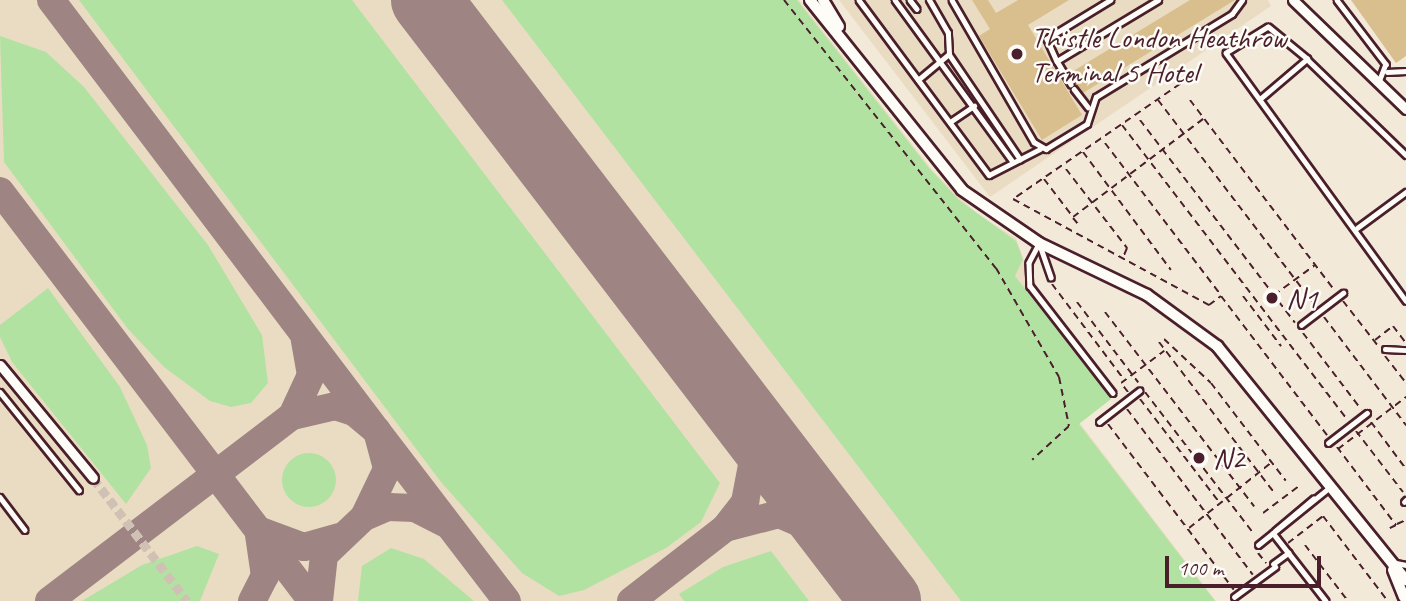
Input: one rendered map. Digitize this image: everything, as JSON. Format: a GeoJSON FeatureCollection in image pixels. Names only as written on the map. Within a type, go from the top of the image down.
{"type":"FeatureCollection","features":[{"type":"Feature","properties":{"kind":"street"},"geometry":{"type":"LineString","coordinates":[[810,0],[851,48],[943,171],[983,207],[1040,243],[1147,295],[1209,339],[1389,564],[1406,580]]}},
{"type":"Feature","properties":{"kind":"street"},"geometry":{"type":"LineString","coordinates":[[823,0],[851,48]]}},
{"type":"Feature","properties":{"kind":"street"},"geometry":{"type":"LineString","coordinates":[[1293,0],[1406,109]]}},
{"type":"Feature","properties":{"kind":"street"},"geometry":{"type":"LineString","coordinates":[[0,365],[93,478]]}},
{"type":"Feature","properties":{"kind":"street"},"geometry":{"type":"LineString","coordinates":[[1389,564],[1404,597]]}},
{"type":"Feature","properties":{"kind":"lane"},"geometry":{"type":"LineString","coordinates":[[859,0],[989,175],[1087,124],[1088,107],[1057,61],[1047,38],[1111,0]]}},
{"type":"Feature","properties":{"kind":"lane"},"geometry":{"type":"LineString","coordinates":[[895,0],[943,61],[1013,162]]}},
{"type":"Feature","properties":{"kind":"lane"},"geometry":{"type":"LineString","coordinates":[[911,0],[917,9]]}},
{"type":"Feature","properties":{"kind":"lane"},"geometry":{"type":"LineString","coordinates":[[929,0],[948,33],[949,54],[1020,159]]}},
{"type":"Feature","properties":{"kind":"lane"},"geometry":{"type":"LineString","coordinates":[[952,0],[1040,149]]}},
{"type":"Feature","properties":{"kind":"lane"},"geometry":{"type":"LineString","coordinates":[[1057,61],[1158,0]]}},
{"type":"Feature","properties":{"kind":"lane"},"geometry":{"type":"LineString","coordinates":[[1088,107],[1232,14],[1242,0]]}},
{"type":"Feature","properties":{"kind":"lane"},"geometry":{"type":"LineString","coordinates":[[1337,0],[1387,72]]}},
{"type":"Feature","properties":{"kind":"lane"},"geometry":{"type":"LineString","coordinates":[[1406,155],[1307,60],[1268,27],[1226,53],[1357,228],[1406,301]]}},
{"type":"Feature","properties":{"kind":"lane"},"geometry":{"type":"LineString","coordinates":[[918,80],[949,54]]}},
{"type":"Feature","properties":{"kind":"lane"},"geometry":{"type":"LineString","coordinates":[[1260,99],[1307,60]]}},
{"type":"Feature","properties":{"kind":"lane"},"geometry":{"type":"LineString","coordinates":[[1378,82],[1387,72],[1406,71]]}},
{"type":"Feature","properties":{"kind":"lane"},"geometry":{"type":"LineString","coordinates":[[950,122],[974,106]]}},
{"type":"Feature","properties":{"kind":"lane"},"geometry":{"type":"LineString","coordinates":[[1357,228],[1406,192]]}},
{"type":"Feature","properties":{"kind":"lane"},"geometry":{"type":"LineString","coordinates":[[1040,243],[1051,280]]}},
{"type":"Feature","properties":{"kind":"lane"},"geometry":{"type":"LineString","coordinates":[[1040,243],[1029,263],[1030,286],[1113,393]]}},
{"type":"Feature","properties":{"kind":"lane"},"geometry":{"type":"LineString","coordinates":[[1301,325],[1341,295]]}},
{"type":"Feature","properties":{"kind":"lane"},"geometry":{"type":"LineString","coordinates":[[1385,349],[1406,350]]}},
{"type":"Feature","properties":{"kind":"lane"},"geometry":{"type":"LineString","coordinates":[[1099,422],[1133,399],[1139,391]]}},
{"type":"Feature","properties":{"kind":"lane"},"geometry":{"type":"LineString","coordinates":[[0,392],[79,490]]}},
{"type":"Feature","properties":{"kind":"lane"},"geometry":{"type":"LineString","coordinates":[[1329,442],[1366,414]]}},
{"type":"Feature","properties":{"kind":"lane"},"geometry":{"type":"LineString","coordinates":[[1258,545],[1274,532],[1295,508],[1329,488]]}},
{"type":"Feature","properties":{"kind":"lane"},"geometry":{"type":"LineString","coordinates":[[0,497],[25,530]]}},
{"type":"Feature","properties":{"kind":"lane"},"geometry":{"type":"LineString","coordinates":[[1274,532],[1326,601]]}},
{"type":"Feature","properties":{"kind":"lane"},"geometry":{"type":"LineString","coordinates":[[1234,597],[1288,554]]}},
{"type":"Feature","properties":{"kind":"lane"},"geometry":{"type":"LineString","coordinates":[[1389,564],[1406,565]]}},
{"type":"Feature","properties":{"kind":"path"},"geometry":{"type":"LineString","coordinates":[[784,0],[996,268],[1059,377],[1069,426],[1032,460]]}},
{"type":"Feature","properties":{"kind":"path"},"geometry":{"type":"LineString","coordinates":[[1190,77],[1013,199],[1124,256],[1209,305],[1221,296]]}},
{"type":"Feature","properties":{"kind":"path"},"geometry":{"type":"LineString","coordinates":[[1157,99],[1406,425]]}},
{"type":"Feature","properties":{"kind":"path"},"geometry":{"type":"LineString","coordinates":[[1190,100],[1406,383]]}},
{"type":"Feature","properties":{"kind":"path"},"geometry":{"type":"LineString","coordinates":[[1073,217],[1204,118]]}},
{"type":"Feature","properties":{"kind":"path"},"geometry":{"type":"LineString","coordinates":[[1140,120],[1406,469]]}},
{"type":"Feature","properties":{"kind":"path"},"geometry":{"type":"LineString","coordinates":[[1122,124],[1403,492]]}},
{"type":"Feature","properties":{"kind":"path"},"geometry":{"type":"LineString","coordinates":[[1105,143],[1329,442],[1338,449],[1396,525]]}},
{"type":"Feature","properties":{"kind":"path"},"geometry":{"type":"LineString","coordinates":[[1082,151],[1171,270]]}},
{"type":"Feature","properties":{"kind":"path"},"geometry":{"type":"LineString","coordinates":[[1066,169],[1127,248],[1124,256]]}},
{"type":"Feature","properties":{"kind":"path"},"geometry":{"type":"LineString","coordinates":[[1043,178],[1078,224]]}},
{"type":"Feature","properties":{"kind":"path"},"geometry":{"type":"LineString","coordinates":[[1274,296],[1316,265]]}},
{"type":"Feature","properties":{"kind":"path"},"geometry":{"type":"LineString","coordinates":[[1051,280],[1125,381],[1133,399]]}},
{"type":"Feature","properties":{"kind":"path"},"geometry":{"type":"LineString","coordinates":[[1243,296],[1281,346]]}},
{"type":"Feature","properties":{"kind":"path"},"geometry":{"type":"LineString","coordinates":[[1077,302],[1254,534]]}},
{"type":"Feature","properties":{"kind":"path"},"geometry":{"type":"LineString","coordinates":[[1254,310],[1260,305]]}},
{"type":"Feature","properties":{"kind":"path"},"geometry":{"type":"LineString","coordinates":[[1105,312],[1254,506]]}},
{"type":"Feature","properties":{"kind":"path"},"geometry":{"type":"LineString","coordinates":[[1373,341],[1393,326],[1406,343]]}},
{"type":"Feature","properties":{"kind":"path"},"geometry":{"type":"LineString","coordinates":[[1276,339],[1282,334]]}},
{"type":"Feature","properties":{"kind":"path"},"geometry":{"type":"LineString","coordinates":[[1164,339],[1211,383],[1286,481]]}},
{"type":"Feature","properties":{"kind":"path"},"geometry":{"type":"LineString","coordinates":[[1159,342],[1273,491]]}},
{"type":"Feature","properties":{"kind":"path"},"geometry":{"type":"LineString","coordinates":[[1125,381],[1165,350]]}},
{"type":"Feature","properties":{"kind":"path"},"geometry":{"type":"LineString","coordinates":[[1338,449],[1406,397]]}},
{"type":"Feature","properties":{"kind":"path"},"geometry":{"type":"LineString","coordinates":[[1140,398],[1219,502]]}},
{"type":"Feature","properties":{"kind":"path"},"geometry":{"type":"LineString","coordinates":[[1127,409],[1254,575]]}},
{"type":"Feature","properties":{"kind":"path"},"geometry":{"type":"LineString","coordinates":[[1107,424],[1234,590]]}},
{"type":"Feature","properties":{"kind":"path"},"geometry":{"type":"LineString","coordinates":[[1188,529],[1272,462]]}},
{"type":"Feature","properties":{"kind":"path"},"geometry":{"type":"LineString","coordinates":[[1263,513],[1299,486]]}},
{"type":"Feature","properties":{"kind":"path"},"geometry":{"type":"LineString","coordinates":[[1288,543],[1323,516],[1387,600]]}},
{"type":"Feature","properties":{"kind":"path"},"geometry":{"type":"LineString","coordinates":[[1390,528],[1406,520]]}},
{"type":"Feature","properties":{"kind":"path"},"geometry":{"type":"LineString","coordinates":[[1305,545],[1348,601]]}},
{"type":"Feature","properties":{"kind":"path"},"geometry":{"type":"LineString","coordinates":[[1257,552],[1272,566]]}},
{"type":"Feature","properties":{"kind":"shaded area"},"geometry":{"type":"Polygon","coordinates":[[[0,0],[799,0],[933,171],[977,214],[1016,238],[1024,261],[1033,264],[1033,283],[1117,391],[1079,422],[1216,601],[0,601],[0,0]]]}},
{"type":"Feature","properties":{"kind":"shaded area"},"geometry":{"type":"Polygon","coordinates":[[[839,0],[1268,0],[1271,6],[990,197],[839,0]]]}},
{"type":"Feature","properties":{"kind":"green space"},"geometry":{"type":"Polygon","coordinates":[[[79,0],[352,0],[720,483],[701,522],[666,548],[584,590],[559,596],[522,573],[441,482],[79,0]]]}},
{"type":"Feature","properties":{"kind":"green space"},"geometry":{"type":"Polygon","coordinates":[[[502,0],[797,0],[929,168],[959,200],[1016,241],[1023,259],[1015,276],[1111,399],[1079,424],[1215,601],[961,601],[502,0]]]}},
{"type":"Feature","properties":{"kind":"green space"},"geometry":{"type":"Polygon","coordinates":[[[0,36],[46,52],[84,87],[208,245],[262,335],[268,383],[251,403],[231,407],[210,401],[164,367],[128,329],[4,162],[0,36]]]}},
{"type":"Feature","properties":{"kind":"green space"},"geometry":{"type":"Polygon","coordinates":[[[48,288],[120,387],[147,445],[151,468],[126,504],[12,362],[0,337],[0,325],[48,288]]]}},
{"type":"Feature","properties":{"kind":"green space"},"geometry":{"type":"Polygon","coordinates":[[[309,453],[328,461],[336,480],[328,499],[309,507],[290,499],[282,480],[290,461],[309,453]]]}},
{"type":"Feature","properties":{"kind":"green space"},"geometry":{"type":"Polygon","coordinates":[[[197,546],[219,554],[200,601],[82,601],[142,565],[197,546]]]}},
{"type":"Feature","properties":{"kind":"green space"},"geometry":{"type":"Polygon","coordinates":[[[391,548],[424,559],[474,601],[358,601],[362,566],[391,548]]]}},
{"type":"Feature","properties":{"kind":"green space"},"geometry":{"type":"Polygon","coordinates":[[[771,551],[809,601],[684,601],[679,594],[723,567],[771,551]]]}},
{"type":"Feature","properties":{"kind":"building","name":"Thistle London Heathrow Terminal 5 Hotel"},"geometry":{"type":"Polygon","coordinates":[[[972,0],[988,0],[996,13],[1018,0],[1069,0],[1028,25],[1082,115],[1042,140],[979,36],[990,29],[972,0]]]}},
{"type":"Feature","properties":{"kind":"building"},"geometry":{"type":"Polygon","coordinates":[[[1190,0],[1235,0],[1083,93],[1076,85],[1070,73],[1190,0]]]}},
{"type":"Feature","properties":{"kind":"building"},"geometry":{"type":"Polygon","coordinates":[[[1351,0],[1406,0],[1406,56],[1396,63],[1351,0]]]}},
{"type":"Feature","properties":{"kind":"taxiway"},"geometry":{"type":"LineString","coordinates":[[51,0],[377,431],[387,469],[364,517]]}},
{"type":"Feature","properties":{"kind":"taxiway"},"geometry":{"type":"LineString","coordinates":[[0,191],[312,601]]}},
{"type":"Feature","properties":{"kind":"taxiway"},"geometry":{"type":"LineString","coordinates":[[292,416],[311,375],[305,340]]}},
{"type":"Feature","properties":{"kind":"taxiway"},"geometry":{"type":"LineString","coordinates":[[631,601],[725,528],[745,502],[754,455],[731,398]]}},
{"type":"Feature","properties":{"kind":"taxiway"},"geometry":{"type":"LineString","coordinates":[[49,601],[292,416],[335,406],[354,412],[377,431],[507,601]]}},
{"type":"Feature","properties":{"kind":"taxiway"},"geometry":{"type":"LineString","coordinates":[[319,601],[324,555],[364,517],[388,507],[415,508],[444,523]]}},
{"type":"Feature","properties":{"kind":"taxiway"},"geometry":{"type":"LineString","coordinates":[[725,528],[779,514],[841,541]]}},
{"type":"Feature","properties":{"kind":"taxiway"},"geometry":{"type":"LineString","coordinates":[[261,531],[304,547],[338,537]]}},
{"type":"Feature","properties":{"kind":"taxiway"},"geometry":{"type":"LineString","coordinates":[[252,601],[265,576],[259,535]]}},
{"type":"Feature","properties":{"kind":"runway"},"geometry":{"type":"LineString","coordinates":[[426,0],[886,601]]}},
{"type":"Feature","properties":{"kind":"tunnel"},"geometry":{"type":"LineString","coordinates":[[93,478],[187,601]]}},
{"type":"Feature","properties":{"kind":"place","name":"Thistle London Heathrow Terminal 5 Hotel"},"geometry":{"type":"Point","coordinates":[1017,54]}},
{"type":"Feature","properties":{"kind":"place","name":"N1"},"geometry":{"type":"Point","coordinates":[1272,298]}},
{"type":"Feature","properties":{"kind":"place","name":"N2"},"geometry":{"type":"Point","coordinates":[1199,458]}}]}
